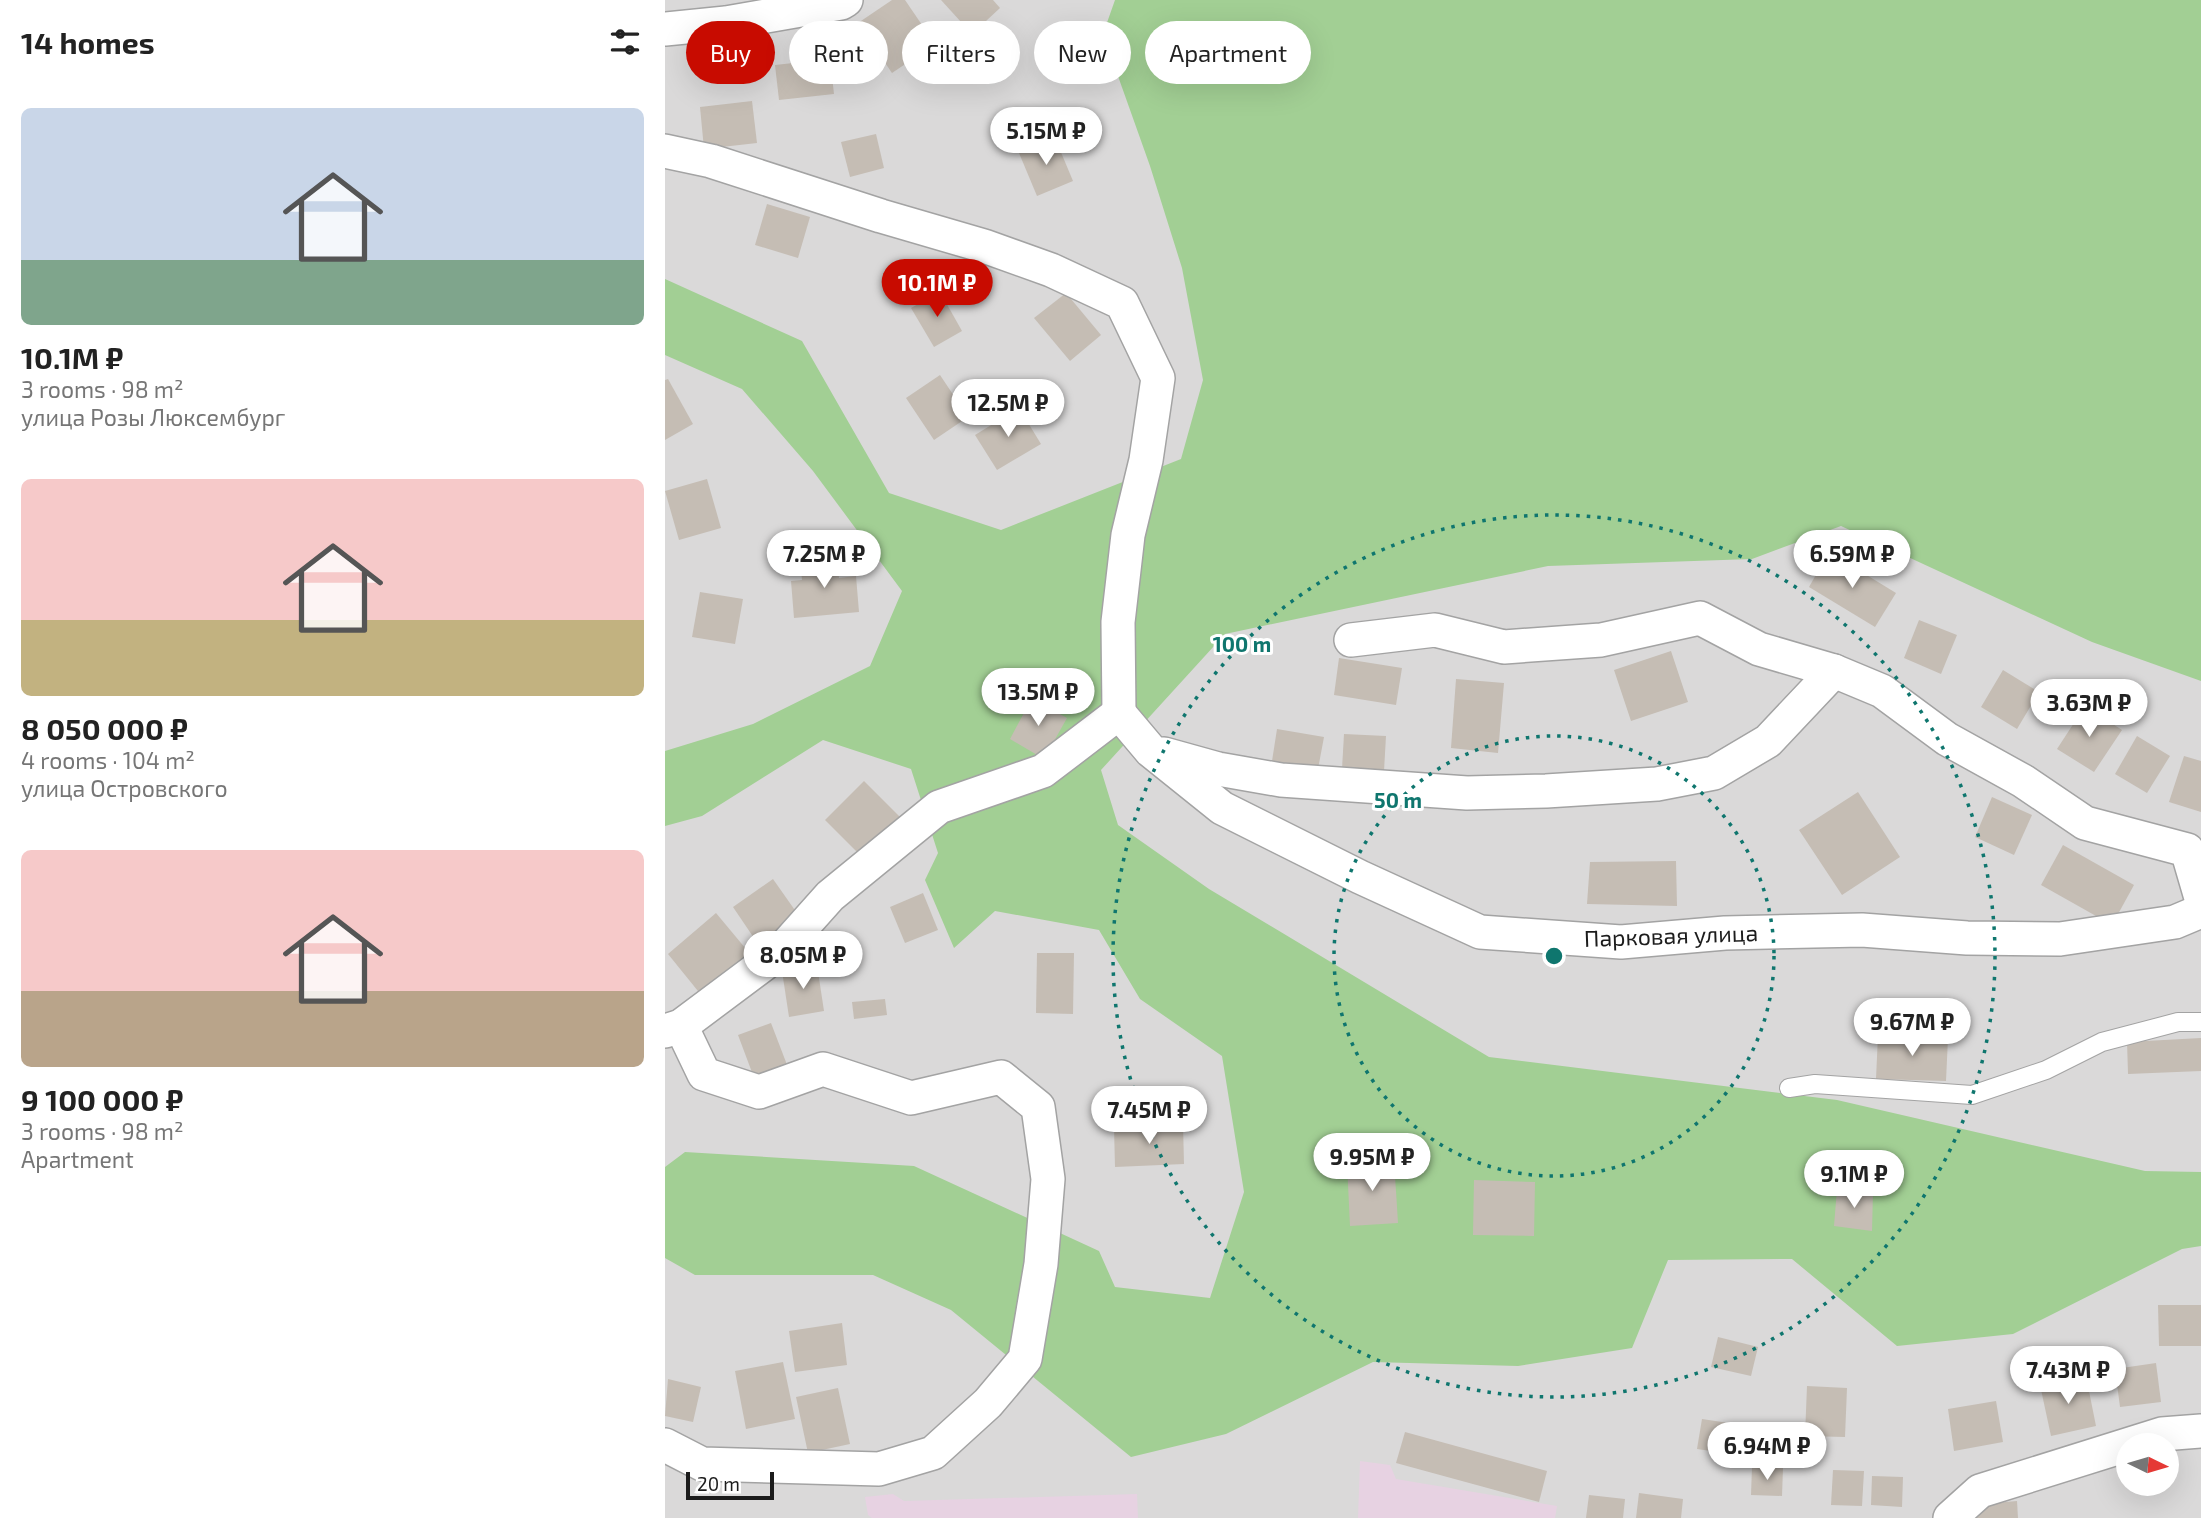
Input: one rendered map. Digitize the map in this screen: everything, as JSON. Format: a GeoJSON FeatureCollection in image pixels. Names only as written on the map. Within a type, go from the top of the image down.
{"type":"FeatureCollection","features":[{"type":"Feature","properties":{"kind":"street"},"geometry":{"type":"LineString","coordinates":[[665,29],[726,23],[846,0]]}},
{"type":"Feature","properties":{"kind":"street"},"geometry":{"type":"LineString","coordinates":[[665,151],[711,161],[880,216],[984,246],[1051,270],[1122,303],[1158,378],[1146,460],[1128,535],[1118,622],[1119,713],[1043,771],[939,807],[830,896],[780,952],[673,1028],[704,1074],[759,1092],[823,1069],[911,1098],[1001,1077],[1038,1107],[1048,1179],[1041,1264],[1025,1359],[988,1403],[933,1453],[879,1469],[702,1464],[665,1445]]}},
{"type":"Feature","properties":{"kind":"street"},"geometry":{"type":"LineString","coordinates":[[1351,640],[1435,630],[1504,647],[1601,640],[1700,618],[1759,649],[1834,671],[1882,691],[1947,739],[2023,781],[2085,823],[2187,850],[2201,898]]}},
{"type":"Feature","properties":{"kind":"street"},"geometry":{"type":"LineString","coordinates":[[1151,751],[1218,769],[1280,780],[1467,793],[1657,784],[1714,773],[1768,741],[1834,671]]}},
{"type":"Feature","properties":{"kind":"street","name":"Парковая улица"},"geometry":{"type":"LineString","coordinates":[[1119,713],[1151,751],[1222,808],[1360,877],[1480,932],[1621,942],[1725,933],[1862,930],[1967,939],[2060,939],[2175,922],[2201,911]]}},
{"type":"Feature","properties":{"kind":"street"},"geometry":{"type":"LineString","coordinates":[[1950,1518],[1980,1491],[2162,1434],[2201,1431]]}},
{"type":"Feature","properties":{"kind":"lane"},"geometry":{"type":"LineString","coordinates":[[1789,1088],[1815,1084],[1972,1095],[2046,1070],[2102,1042],[2178,1022],[2201,1022]]}},
{"type":"Feature","properties":{"kind":"shaded area"},"geometry":{"type":"Polygon","coordinates":[[[665,0],[2201,0],[2201,1518],[665,1518],[665,0]]]}},
{"type":"Feature","properties":{"kind":"shaded area"},"geometry":{"type":"Polygon","coordinates":[[[1360,1461],[1390,1465],[1396,1479],[1557,1506],[1555,1518],[1358,1518],[1360,1461]]]}},
{"type":"Feature","properties":{"kind":"shaded area"},"geometry":{"type":"Polygon","coordinates":[[[893,1494],[904,1501],[1137,1494],[1138,1518],[872,1518],[868,1515],[865,1497],[893,1494]]]}},
{"type":"Feature","properties":{"kind":"green space"},"geometry":{"type":"Polygon","coordinates":[[[1115,0],[2201,0],[2201,681],[2092,642],[1841,526],[1752,559],[1548,566],[1225,634],[1101,770],[1118,825],[1209,889],[1489,1057],[1837,1100],[2145,1171],[2201,1172],[2201,1246],[2182,1249],[2013,1334],[1897,1346],[1792,1259],[1668,1260],[1632,1348],[1518,1366],[1373,1362],[1226,1434],[1131,1457],[951,1310],[873,1275],[695,1275],[665,1258],[665,1167],[685,1152],[914,1166],[1099,1251],[1115,1287],[1210,1298],[1244,1192],[1222,1056],[1140,999],[1099,930],[995,911],[954,948],[925,880],[938,853],[911,769],[823,740],[702,816],[665,826],[665,751],[753,724],[870,666],[902,591],[813,471],[742,389],[665,355],[665,279],[802,341],[889,493],[1001,530],[1181,459],[1203,380],[1182,268],[1121,84],[1131,84],[1131,21],[1108,21],[1115,0]]]}},
{"type":"Feature","properties":{"kind":"building"},"geometry":{"type":"Polygon","coordinates":[[[892,0],[905,0],[919,21],[902,21],[902,66],[892,73],[888,67],[888,21],[861,21],[892,0]]]}},
{"type":"Feature","properties":{"kind":"building"},"geometry":{"type":"Polygon","coordinates":[[[941,0],[993,0],[1000,8],[986,21],[960,21],[941,0]]]}},
{"type":"Feature","properties":{"kind":"building"},"geometry":{"type":"Polygon","coordinates":[[[789,63],[789,84],[833,84],[834,94],[779,100],[775,65],[789,63]]]}},
{"type":"Feature","properties":{"kind":"building"},"geometry":{"type":"Polygon","coordinates":[[[752,101],[757,143],[704,149],[700,107],[752,101]]]}},
{"type":"Feature","properties":{"kind":"building"},"geometry":{"type":"Polygon","coordinates":[[[876,134],[884,168],[850,177],[841,142],[876,134]]]}},
{"type":"Feature","properties":{"kind":"building"},"geometry":{"type":"Polygon","coordinates":[[[1055,138],[1073,181],[1037,196],[1019,153],[1055,138]]]}},
{"type":"Feature","properties":{"kind":"building"},"geometry":{"type":"Polygon","coordinates":[[[767,204],[810,217],[798,258],[755,245],[767,204]]]}},
{"type":"Feature","properties":{"kind":"building"},"geometry":{"type":"Polygon","coordinates":[[[940,292],[962,331],[934,347],[911,308],[940,292]]]}},
{"type":"Feature","properties":{"kind":"building"},"geometry":{"type":"Polygon","coordinates":[[[1066,293],[1101,335],[1070,361],[1034,318],[1066,293]]]}},
{"type":"Feature","properties":{"kind":"building"},"geometry":{"type":"Polygon","coordinates":[[[940,375],[968,417],[934,440],[906,398],[940,375]]]}},
{"type":"Feature","properties":{"kind":"building"},"geometry":{"type":"Polygon","coordinates":[[[668,379],[693,424],[665,440],[665,380],[668,379]]]}},
{"type":"Feature","properties":{"kind":"building"},"geometry":{"type":"Polygon","coordinates":[[[1019,408],[1041,444],[997,470],[975,435],[1019,408]]]}},
{"type":"Feature","properties":{"kind":"building"},"geometry":{"type":"Polygon","coordinates":[[[707,479],[721,528],[679,540],[665,491],[707,479]]]}},
{"type":"Feature","properties":{"kind":"building"},"geometry":{"type":"Polygon","coordinates":[[[1829,552],[1896,593],[1875,627],[1809,587],[1829,552]]]}},
{"type":"Feature","properties":{"kind":"building"},"geometry":{"type":"Polygon","coordinates":[[[837,558],[839,578],[856,576],[859,612],[794,618],[791,581],[802,580],[800,561],[837,558]]]}},
{"type":"Feature","properties":{"kind":"building"},"geometry":{"type":"Polygon","coordinates":[[[700,592],[743,599],[735,644],[692,637],[700,592]]]}},
{"type":"Feature","properties":{"kind":"building"},"geometry":{"type":"Polygon","coordinates":[[[1919,620],[1957,635],[1941,674],[1904,658],[1919,620]]]}},
{"type":"Feature","properties":{"kind":"building"},"geometry":{"type":"Polygon","coordinates":[[[1671,651],[1688,702],[1631,721],[1614,670],[1671,651]]]}},
{"type":"Feature","properties":{"kind":"building"},"geometry":{"type":"Polygon","coordinates":[[[1339,658],[1402,668],[1396,705],[1334,695],[1339,658]]]}},
{"type":"Feature","properties":{"kind":"building"},"geometry":{"type":"Polygon","coordinates":[[[2003,670],[2039,692],[2017,729],[1981,707],[2003,670]]]}},
{"type":"Feature","properties":{"kind":"building"},"geometry":{"type":"Polygon","coordinates":[[[1456,679],[1504,683],[1498,753],[1451,748],[1456,679]]]}},
{"type":"Feature","properties":{"kind":"building"},"geometry":{"type":"Polygon","coordinates":[[[1032,698],[1067,718],[1044,759],[1010,739],[1032,698]]]}},
{"type":"Feature","properties":{"kind":"building"},"geometry":{"type":"Polygon","coordinates":[[[2085,706],[2122,730],[2094,772],[2057,749],[2085,706]]]}},
{"type":"Feature","properties":{"kind":"building"},"geometry":{"type":"Polygon","coordinates":[[[1277,729],[1324,737],[1318,769],[1272,761],[1277,729]]]}},
{"type":"Feature","properties":{"kind":"building"},"geometry":{"type":"Polygon","coordinates":[[[1344,734],[1386,736],[1384,771],[1342,769],[1344,734]]]}},
{"type":"Feature","properties":{"kind":"building"},"geometry":{"type":"Polygon","coordinates":[[[2137,736],[2170,756],[2147,793],[2115,774],[2137,736]]]}},
{"type":"Feature","properties":{"kind":"building"},"geometry":{"type":"Polygon","coordinates":[[[2184,756],[2201,761],[2201,812],[2169,802],[2184,756]]]}},
{"type":"Feature","properties":{"kind":"building"},"geometry":{"type":"Polygon","coordinates":[[[864,781],[902,819],[863,858],[825,820],[864,781]]]}},
{"type":"Feature","properties":{"kind":"building"},"geometry":{"type":"Polygon","coordinates":[[[1858,792],[1900,857],[1842,895],[1799,830],[1858,792]]]}},
{"type":"Feature","properties":{"kind":"building"},"geometry":{"type":"Polygon","coordinates":[[[1992,797],[2032,815],[2014,855],[1975,837],[1992,797]]]}},
{"type":"Feature","properties":{"kind":"building"},"geometry":{"type":"Polygon","coordinates":[[[2063,845],[2134,885],[2112,925],[2041,885],[2063,845]]]}},
{"type":"Feature","properties":{"kind":"building"},"geometry":{"type":"Polygon","coordinates":[[[1676,861],[1677,906],[1587,904],[1590,862],[1676,861]]]}},
{"type":"Feature","properties":{"kind":"building"},"geometry":{"type":"Polygon","coordinates":[[[773,879],[799,916],[758,944],[733,907],[773,879]]]}},
{"type":"Feature","properties":{"kind":"building"},"geometry":{"type":"Polygon","coordinates":[[[923,893],[938,930],[905,943],[890,907],[923,893]]]}},
{"type":"Feature","properties":{"kind":"building"},"geometry":{"type":"Polygon","coordinates":[[[716,913],[751,955],[702,996],[668,954],[716,913]]]}},
{"type":"Feature","properties":{"kind":"building"},"geometry":{"type":"Polygon","coordinates":[[[1037,953],[1074,953],[1073,1014],[1036,1013],[1037,953]]]}},
{"type":"Feature","properties":{"kind":"building"},"geometry":{"type":"Polygon","coordinates":[[[817,965],[824,1011],[789,1017],[782,971],[817,965]]]}},
{"type":"Feature","properties":{"kind":"building"},"geometry":{"type":"Polygon","coordinates":[[[885,999],[887,1015],[854,1019],[852,1002],[885,999]]]}},
{"type":"Feature","properties":{"kind":"building"},"geometry":{"type":"Polygon","coordinates":[[[771,1023],[789,1070],[756,1083],[738,1035],[771,1023]]]}},
{"type":"Feature","properties":{"kind":"building"},"geometry":{"type":"Polygon","coordinates":[[[1878,1035],[1948,1038],[1946,1081],[1876,1079],[1878,1035]]]}},
{"type":"Feature","properties":{"kind":"building"},"geometry":{"type":"Polygon","coordinates":[[[2201,1038],[2201,1071],[2128,1074],[2127,1042],[2201,1038]]]}},
{"type":"Feature","properties":{"kind":"building"},"geometry":{"type":"Polygon","coordinates":[[[1183,1124],[1184,1164],[1115,1167],[1114,1127],[1183,1124]]]}},
{"type":"Feature","properties":{"kind":"building"},"geometry":{"type":"Polygon","coordinates":[[[1394,1160],[1398,1223],[1350,1226],[1347,1163],[1394,1160]]]}},
{"type":"Feature","properties":{"kind":"building"},"geometry":{"type":"Polygon","coordinates":[[[1474,1180],[1535,1182],[1534,1236],[1473,1235],[1474,1180]]]}},
{"type":"Feature","properties":{"kind":"building"},"geometry":{"type":"Polygon","coordinates":[[[1837,1189],[1873,1192],[1872,1231],[1834,1226],[1837,1189]]]}},
{"type":"Feature","properties":{"kind":"building"},"geometry":{"type":"Polygon","coordinates":[[[2158,1305],[2201,1305],[2201,1346],[2159,1346],[2158,1305]]]}},
{"type":"Feature","properties":{"kind":"building"},"geometry":{"type":"Polygon","coordinates":[[[842,1323],[847,1365],[795,1372],[789,1331],[842,1323]]]}},
{"type":"Feature","properties":{"kind":"building"},"geometry":{"type":"Polygon","coordinates":[[[1718,1337],[1758,1347],[1751,1376],[1711,1367],[1718,1337]]]}},
{"type":"Feature","properties":{"kind":"building"},"geometry":{"type":"Polygon","coordinates":[[[783,1362],[795,1419],[746,1429],[735,1371],[783,1362]]]}},
{"type":"Feature","properties":{"kind":"building"},"geometry":{"type":"Polygon","coordinates":[[[2156,1363],[2161,1402],[2120,1407],[2115,1369],[2156,1363]]]}},
{"type":"Feature","properties":{"kind":"building"},"geometry":{"type":"Polygon","coordinates":[[[2086,1376],[2096,1426],[2051,1436],[2040,1385],[2086,1376]]]}},
{"type":"Feature","properties":{"kind":"building"},"geometry":{"type":"Polygon","coordinates":[[[668,1379],[701,1387],[693,1422],[665,1416],[668,1379]]]}},
{"type":"Feature","properties":{"kind":"building"},"geometry":{"type":"Polygon","coordinates":[[[1807,1386],[1847,1388],[1845,1437],[1805,1436],[1807,1386]]]}},
{"type":"Feature","properties":{"kind":"building"},"geometry":{"type":"Polygon","coordinates":[[[838,1388],[850,1444],[808,1453],[796,1397],[838,1388]]]}},
{"type":"Feature","properties":{"kind":"building"},"geometry":{"type":"Polygon","coordinates":[[[1996,1401],[2003,1442],[1954,1451],[1948,1409],[1996,1401]]]}},
{"type":"Feature","properties":{"kind":"building"},"geometry":{"type":"Polygon","coordinates":[[[1702,1419],[1742,1425],[1738,1455],[1697,1449],[1702,1419]]]}},
{"type":"Feature","properties":{"kind":"building"},"geometry":{"type":"Polygon","coordinates":[[[1405,1432],[1547,1471],[1539,1502],[1396,1463],[1405,1432]]]}},
{"type":"Feature","properties":{"kind":"building"},"geometry":{"type":"Polygon","coordinates":[[[1752,1467],[1783,1468],[1782,1496],[1751,1495],[1752,1467]]]}},
{"type":"Feature","properties":{"kind":"building"},"geometry":{"type":"Polygon","coordinates":[[[1833,1470],[1864,1471],[1862,1506],[1831,1505],[1833,1470]]]}},
{"type":"Feature","properties":{"kind":"building"},"geometry":{"type":"Polygon","coordinates":[[[1872,1476],[1903,1477],[1902,1507],[1871,1505],[1872,1476]]]}},
{"type":"Feature","properties":{"kind":"building"},"geometry":{"type":"Polygon","coordinates":[[[1639,1493],[1683,1499],[1681,1518],[1636,1518],[1639,1493]]]}},
{"type":"Feature","properties":{"kind":"building"},"geometry":{"type":"Polygon","coordinates":[[[1589,1495],[1625,1499],[1623,1518],[1586,1518],[1589,1495]]]}},
{"type":"Feature","properties":{"kind":"building"},"geometry":{"type":"Polygon","coordinates":[[[2017,1501],[2018,1518],[1973,1518],[1972,1505],[2017,1501]]]}}]}
